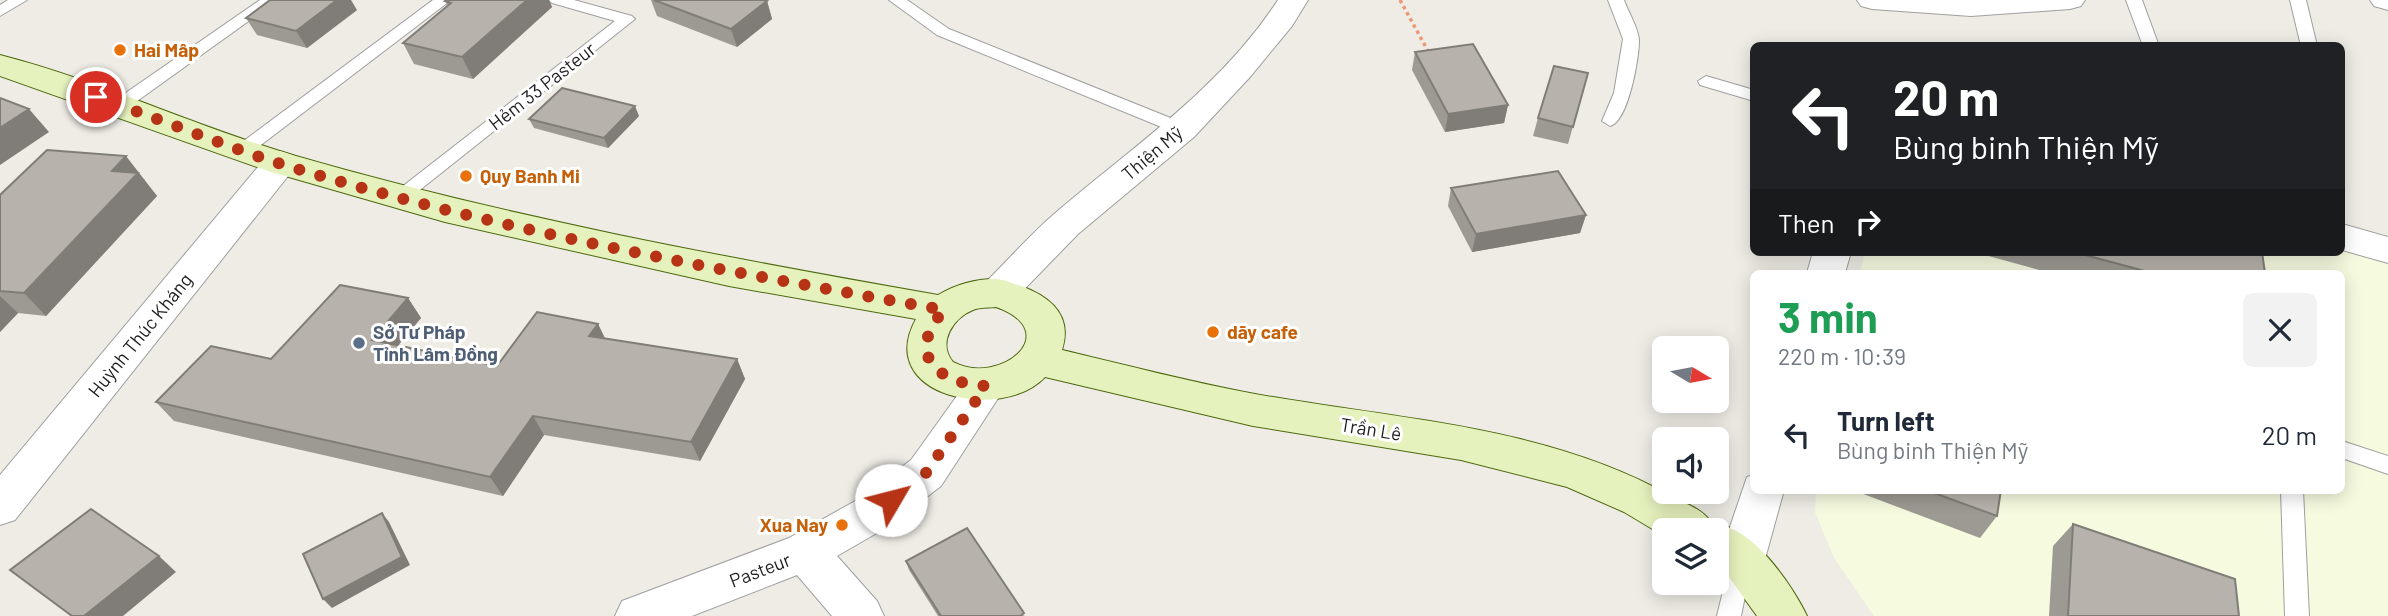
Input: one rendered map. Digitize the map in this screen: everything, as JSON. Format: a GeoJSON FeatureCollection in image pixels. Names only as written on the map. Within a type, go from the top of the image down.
{"type":"FeatureCollection","features":[{"type":"Feature","properties":{"kind":"street","name":"Thiện Mỹ"},"geometry":{"type":"LineString","coordinates":[[998,293],[1065,225],[1182,129],[1239,70],[1281,19],[1293,0]]}},
{"type":"Feature","properties":{"kind":"street"},"geometry":{"type":"LineString","coordinates":[[1872,0],[1970,7],[2034,5],[2070,0]]}},
{"type":"Feature","properties":{"kind":"street"},"geometry":{"type":"LineString","coordinates":[[0,65],[280,163],[445,210],[729,272],[944,310]]}},
{"type":"Feature","properties":{"kind":"street","name":"Huỳnh Thúc Kháng"},"geometry":{"type":"LineString","coordinates":[[0,507],[280,163]]}},
{"type":"Feature","properties":{"kind":"street"},"geometry":{"type":"LineString","coordinates":[[2345,238],[2388,250]]}},
{"type":"Feature","properties":{"kind":"street"},"geometry":{"type":"LineString","coordinates":[[998,293],[1032,304],[1043,316],[1047,330],[1046,345],[1038,360],[1024,373],[1006,382],[986,386],[965,384],[947,378],[933,367],[926,353],[926,338],[932,323],[944,310],[960,300],[978,294],[998,293]]}},
{"type":"Feature","properties":{"kind":"street","name":"Trần Lê"},"geometry":{"type":"LineString","coordinates":[[1038,360],[1253,410],[1461,443],[1575,471],[1639,499],[1672,518]]}},
{"type":"Feature","properties":{"kind":"street","name":"Pasteur"},"geometry":{"type":"LineString","coordinates":[[638,616],[805,552],[873,513],[926,473],[986,386]]}},
{"type":"Feature","properties":{"kind":"street"},"geometry":{"type":"LineString","coordinates":[[1760,494],[1729,552],[1784,616]]}},
{"type":"Feature","properties":{"kind":"street"},"geometry":{"type":"LineString","coordinates":[[805,552],[861,616]]}},
{"type":"Feature","properties":{"kind":"lane"},"geometry":{"type":"LineString","coordinates":[[0,11],[19,0]]}},
{"type":"Feature","properties":{"kind":"lane"},"geometry":{"type":"LineString","coordinates":[[120,105],[270,0]]}},
{"type":"Feature","properties":{"kind":"lane"},"geometry":{"type":"LineString","coordinates":[[243,150],[443,0]]}},
{"type":"Feature","properties":{"kind":"lane","name":"Hẻm 33 Pasteur"},"geometry":{"type":"LineString","coordinates":[[400,197],[627,19],[557,0]]}},
{"type":"Feature","properties":{"kind":"lane"},"geometry":{"type":"LineString","coordinates":[[897,0],[943,32],[1182,129]]}},
{"type":"Feature","properties":{"kind":"lane"},"geometry":{"type":"LineString","coordinates":[[1610,121],[1622,93],[1631,39],[1616,0]]}},
{"type":"Feature","properties":{"kind":"lane"},"geometry":{"type":"LineString","coordinates":[[2134,0],[2150,42]]}},
{"type":"Feature","properties":{"kind":"lane"},"geometry":{"type":"LineString","coordinates":[[2298,0],[2308,42]]}},
{"type":"Feature","properties":{"kind":"lane"},"geometry":{"type":"LineString","coordinates":[[1706,81],[1750,95]]}},
{"type":"Feature","properties":{"kind":"lane"},"geometry":{"type":"LineString","coordinates":[[2345,451],[2388,466]]}},
{"type":"Feature","properties":{"kind":"lane"},"geometry":{"type":"LineString","coordinates":[[2292,494],[2297,616]]}},
{"type":"Feature","properties":{"kind":"lane"},"geometry":{"type":"LineString","coordinates":[[1729,552],[1730,616]]}},
{"type":"Feature","properties":{"kind":"path"},"geometry":{"type":"LineString","coordinates":[[1400,0],[1428,51]]}},
{"type":"Feature","properties":{"kind":"shaded area"},"geometry":{"type":"Polygon","coordinates":[[[2345,251],[2388,263],[2388,616],[1874,616],[1834,558],[1815,512],[1816,494],[2345,494],[2345,270],[1861,270],[1864,256],[2345,256],[2345,251]]]}},
{"type":"Feature","properties":{"kind":"building"},"geometry":{"type":"Polygon","coordinates":[[[270,0],[337,0],[296,31],[246,18],[270,0]]]}},
{"type":"Feature","properties":{"kind":"building"},"geometry":{"type":"Polygon","coordinates":[[[527,0],[462,57],[403,43],[451,3],[445,1],[527,0]]]}},
{"type":"Feature","properties":{"kind":"building"},"geometry":{"type":"Polygon","coordinates":[[[654,0],[763,0],[767,1],[731,29],[654,0]]]}},
{"type":"Feature","properties":{"kind":"building"},"geometry":{"type":"Polygon","coordinates":[[[1473,44],[1508,105],[1448,114],[1415,52],[1473,44]]]}},
{"type":"Feature","properties":{"kind":"building"},"geometry":{"type":"Polygon","coordinates":[[[1554,66],[1588,73],[1573,127],[1538,118],[1554,66]]]}},
{"type":"Feature","properties":{"kind":"building"},"geometry":{"type":"Polygon","coordinates":[[[562,88],[635,106],[604,138],[529,119],[562,88]]]}},
{"type":"Feature","properties":{"kind":"building"},"geometry":{"type":"Polygon","coordinates":[[[0,98],[29,109],[0,128],[0,98]]]}},
{"type":"Feature","properties":{"kind":"building"},"geometry":{"type":"Polygon","coordinates":[[[47,150],[126,156],[112,171],[138,173],[24,293],[0,291],[0,195],[47,150]]]}},
{"type":"Feature","properties":{"kind":"building"},"geometry":{"type":"Polygon","coordinates":[[[1558,171],[1586,215],[1476,234],[1451,188],[1558,171]]]}},
{"type":"Feature","properties":{"kind":"building"},"geometry":{"type":"Polygon","coordinates":[[[2089,256],[2263,256],[2265,270],[2141,270],[2089,256]]]}},
{"type":"Feature","properties":{"kind":"building"},"geometry":{"type":"Polygon","coordinates":[[[340,285],[408,298],[372,340],[497,366],[537,312],[598,324],[589,336],[737,359],[691,442],[533,416],[490,477],[156,402],[211,346],[271,359],[340,285]]]}},
{"type":"Feature","properties":{"kind":"building"},"geometry":{"type":"Polygon","coordinates":[[[1937,494],[2000,494],[1997,516],[1937,494]]]}},
{"type":"Feature","properties":{"kind":"building"},"geometry":{"type":"Polygon","coordinates":[[[91,509],[159,556],[84,616],[72,616],[10,570],[91,509]]]}},
{"type":"Feature","properties":{"kind":"building"},"geometry":{"type":"Polygon","coordinates":[[[382,513],[402,557],[323,599],[303,554],[382,513]]]}},
{"type":"Feature","properties":{"kind":"building"},"geometry":{"type":"Polygon","coordinates":[[[2073,524],[2235,579],[2239,616],[2068,616],[2073,524]]]}},
{"type":"Feature","properties":{"kind":"building"},"geometry":{"type":"Polygon","coordinates":[[[967,528],[1024,613],[1020,616],[941,616],[906,561],[967,528]]]}},
{"type":"Feature","properties":{"kind":"place","name":"Hai Mâp"},"geometry":{"type":"Point","coordinates":[120,50]}},
{"type":"Feature","properties":{"kind":"place","name":"Quy Banh Mi"},"geometry":{"type":"Point","coordinates":[466,176]}},
{"type":"Feature","properties":{"kind":"place","name":"dãy cafe"},"geometry":{"type":"Point","coordinates":[1213,332]}},
{"type":"Feature","properties":{"kind":"place","name":"Sở Tư Pháp Tỉnh Lâm Đồng"},"geometry":{"type":"Point","coordinates":[359,343]}},
{"type":"Feature","properties":{"kind":"place","name":"Xua Nay"},"geometry":{"type":"Point","coordinates":[842,525]}},
{"type":"Feature","properties":{"kind":"route"},"geometry":{"type":"LineString","coordinates":[[96,97],[280,163],[445,210],[729,272],[944,310],[932,323],[926,338],[926,353],[933,367],[947,378],[965,384],[986,386],[926,473],[891,500]]}}]}
